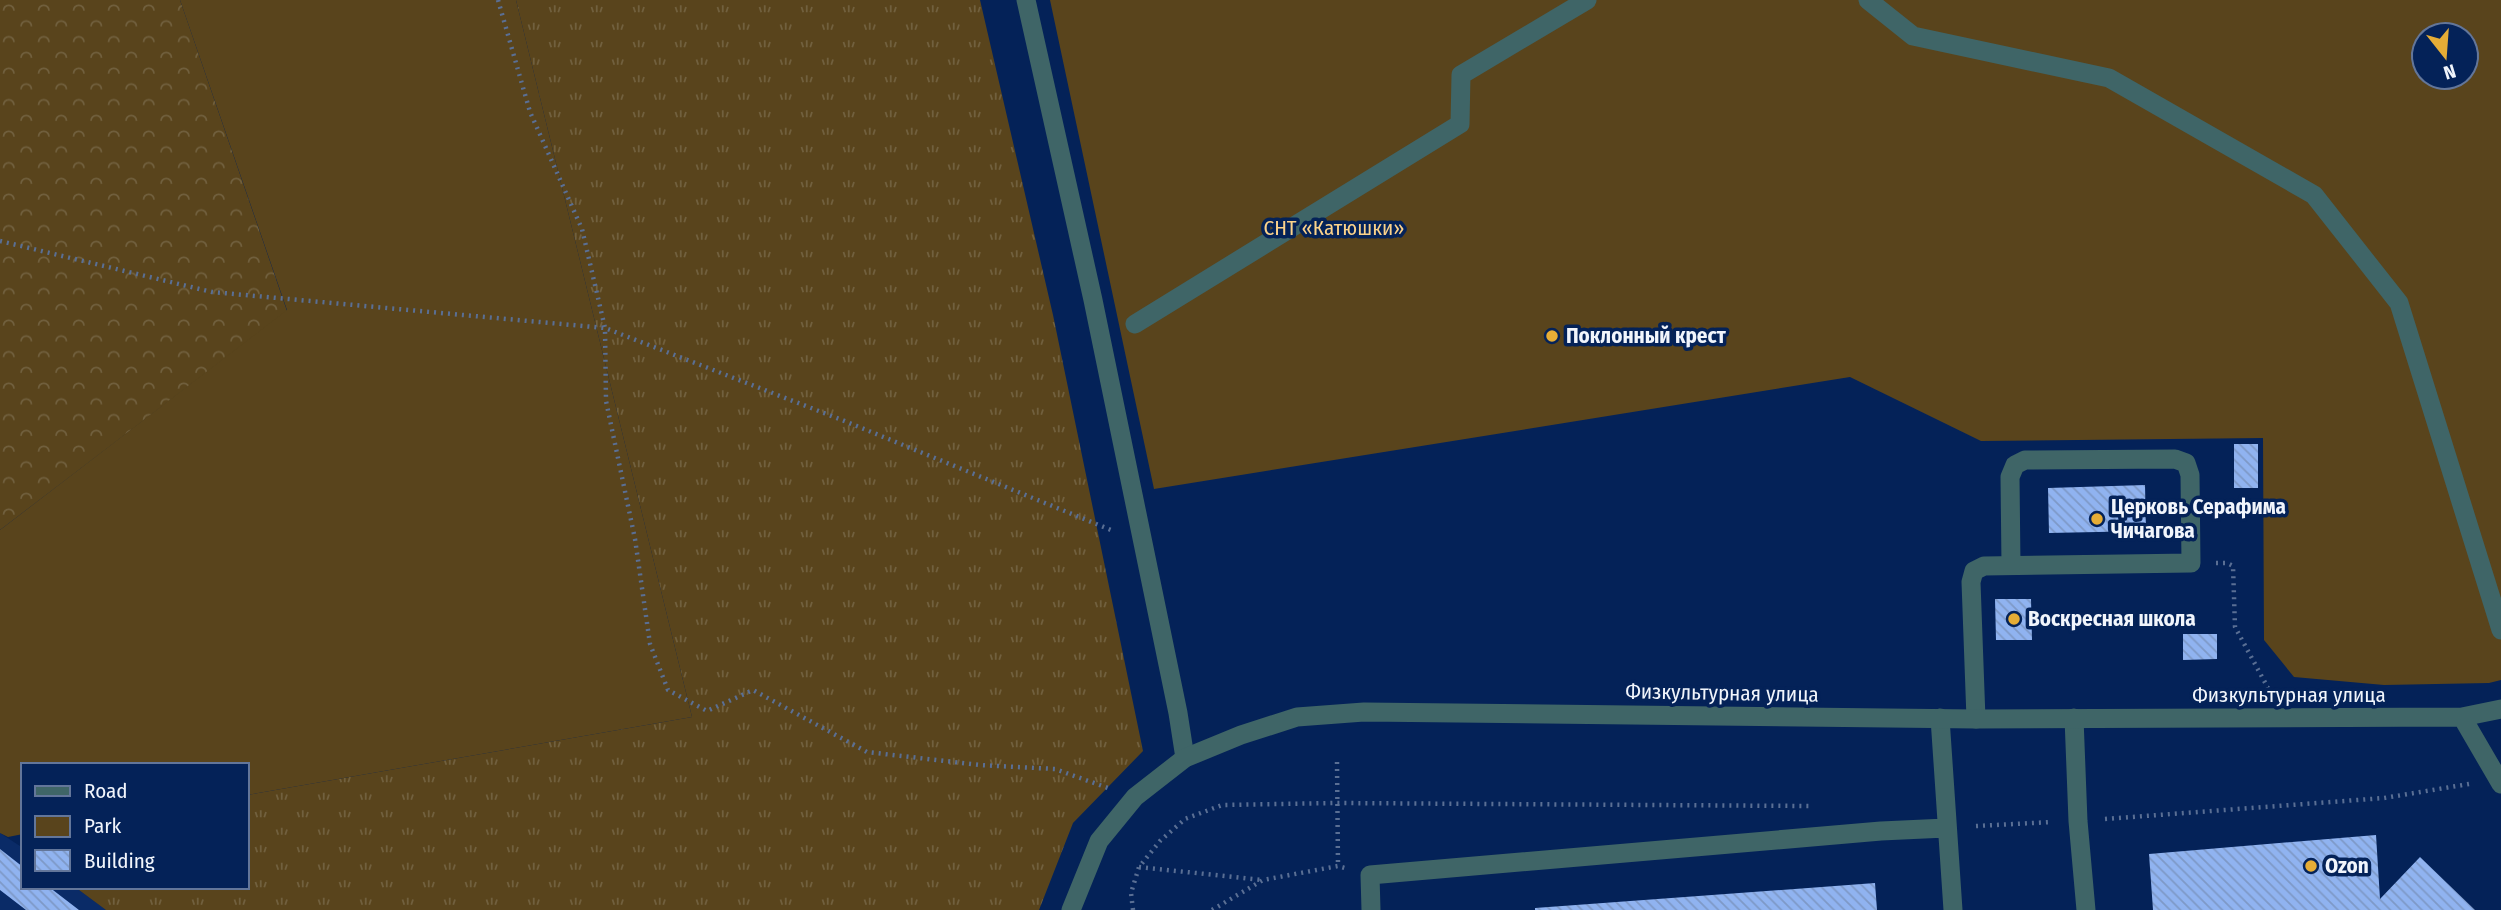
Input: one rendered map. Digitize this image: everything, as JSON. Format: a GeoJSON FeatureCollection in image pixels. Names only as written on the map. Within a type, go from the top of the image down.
{"type":"FeatureCollection","features":[{"type":"Feature","properties":{"kind":"street"},"geometry":{"type":"LineString","coordinates":[[1026,0],[1094,300],[1185,758]]}},
{"type":"Feature","properties":{"kind":"street"},"geometry":{"type":"LineString","coordinates":[[1135,324],[1460,124],[1461,75],[1587,0]]}},
{"type":"Feature","properties":{"kind":"street"},"geometry":{"type":"LineString","coordinates":[[1868,0],[1913,36],[2109,78],[2314,195],[2399,303],[2501,630]]}},
{"type":"Feature","properties":{"kind":"street"},"geometry":{"type":"LineString","coordinates":[[1976,719],[1971,582],[1974,571],[1984,566],[2011,565],[2191,563],[2190,475],[2186,463],[2175,459],[2025,460],[2015,465],[2010,477],[2011,565]]}},
{"type":"Feature","properties":{"kind":"street","name":"Физкультурная улица"},"geometry":{"type":"LineString","coordinates":[[1071,910],[1099,841],[1135,797],[1185,758],[1241,735],[1297,717],[1364,712],[1976,719],[2462,718],[2501,709]]}},
{"type":"Feature","properties":{"kind":"street"},"geometry":{"type":"LineString","coordinates":[[1940,718],[1952,910]]}},
{"type":"Feature","properties":{"kind":"street"},"geometry":{"type":"LineString","coordinates":[[2074,718],[2078,821],[2086,910]]}},
{"type":"Feature","properties":{"kind":"street"},"geometry":{"type":"LineString","coordinates":[[2462,718],[2500,781]]}},
{"type":"Feature","properties":{"kind":"street"},"geometry":{"type":"LineString","coordinates":[[1371,910],[1370,876],[1867,832],[1945,828]]}},
{"type":"Feature","properties":{"kind":"path"},"geometry":{"type":"LineString","coordinates":[[498,0],[530,112],[582,229],[605,328],[606,401],[635,539],[650,644],[668,690],[707,711],[753,690],[867,752],[980,765],[1055,769],[1135,797]]}},
{"type":"Feature","properties":{"kind":"path"},"geometry":{"type":"LineString","coordinates":[[0,241],[212,292],[605,328],[842,420],[1144,543]]}},
{"type":"Feature","properties":{"kind":"path"},"geometry":{"type":"LineString","coordinates":[[2191,563],[2227,563],[2233,566],[2235,627],[2269,688],[2282,689]]}},
{"type":"Feature","properties":{"kind":"path"},"geometry":{"type":"LineString","coordinates":[[1337,762],[1338,866]]}},
{"type":"Feature","properties":{"kind":"path"},"geometry":{"type":"LineString","coordinates":[[1945,828],[2384,798],[2500,781]]}},
{"type":"Feature","properties":{"kind":"path"},"geometry":{"type":"LineString","coordinates":[[1133,910],[1131,893],[1139,867],[1160,841],[1185,820],[1222,805],[1337,803],[1811,806]]}},
{"type":"Feature","properties":{"kind":"path"},"geometry":{"type":"LineString","coordinates":[[1139,867],[1263,880],[1338,866],[1370,876]]}},
{"type":"Feature","properties":{"kind":"path"},"geometry":{"type":"LineString","coordinates":[[1212,910],[1263,880]]}},
{"type":"Feature","properties":{"kind":"shaded area"},"geometry":{"type":"Polygon","coordinates":[[[0,833],[21,847],[21,889],[78,889],[106,910],[0,910],[0,833]]]}},
{"type":"Feature","properties":{"kind":"green space"},"geometry":{"type":"Polygon","coordinates":[[[0,0],[180,0],[287,311],[0,530],[0,0]]]}},
{"type":"Feature","properties":{"kind":"green space"},"geometry":{"type":"Polygon","coordinates":[[[180,0],[516,0],[692,717],[248,795],[248,763],[21,763],[21,834],[8,837],[0,833],[0,530],[287,310],[180,0]]]}},
{"type":"Feature","properties":{"kind":"green space"},"geometry":{"type":"Polygon","coordinates":[[[516,0],[980,0],[1053,315],[1143,751],[1073,823],[1039,910],[106,910],[78,889],[248,889],[248,795],[692,717],[516,0]]]}},
{"type":"Feature","properties":{"kind":"green space","name":"СНТ «Катюшки»"},"geometry":{"type":"Polygon","coordinates":[[[1050,0],[2501,0],[2501,680],[2489,683],[2384,685],[2294,677],[2264,640],[2263,438],[1981,441],[1850,377],[1154,489],[1050,0]]]}},
{"type":"Feature","properties":{"kind":"building"},"geometry":{"type":"Polygon","coordinates":[[[2234,444],[2258,444],[2258,488],[2234,488],[2234,444]]]}},
{"type":"Feature","properties":{"kind":"building","name":"Церковь Серафима Чичагова"},"geometry":{"type":"Polygon","coordinates":[[[2145,485],[2146,531],[2049,533],[2048,488],[2145,485]]]}},
{"type":"Feature","properties":{"kind":"building","name":"Воскресная школа"},"geometry":{"type":"Polygon","coordinates":[[[1995,599],[2031,599],[2032,640],[1996,640],[1995,599]]]}},
{"type":"Feature","properties":{"kind":"building"},"geometry":{"type":"Polygon","coordinates":[[[2183,634],[2217,634],[2217,659],[2183,660],[2183,634]]]}},
{"type":"Feature","properties":{"kind":"building"},"geometry":{"type":"Polygon","coordinates":[[[2376,835],[2380,899],[2420,857],[2475,910],[2153,910],[2149,854],[2376,835]]]}},
{"type":"Feature","properties":{"kind":"building"},"geometry":{"type":"Polygon","coordinates":[[[0,849],[21,865],[21,889],[52,889],[79,910],[26,910],[0,890],[0,849]]]}},
{"type":"Feature","properties":{"kind":"building"},"geometry":{"type":"Polygon","coordinates":[[[1875,883],[1877,910],[1535,910],[1535,908],[1875,883]]]}},
{"type":"Feature","properties":{"kind":"place","name":"Поклонный крест"},"geometry":{"type":"Point","coordinates":[1552,336]}},
{"type":"Feature","properties":{"kind":"place","name":"Церковь Серафима Чичагова"},"geometry":{"type":"Point","coordinates":[2097,519]}},
{"type":"Feature","properties":{"kind":"place","name":"Воскресная школа"},"geometry":{"type":"Point","coordinates":[2014,619]}},
{"type":"Feature","properties":{"kind":"place","name":"Ozon"},"geometry":{"type":"Point","coordinates":[2311,866]}}]}
